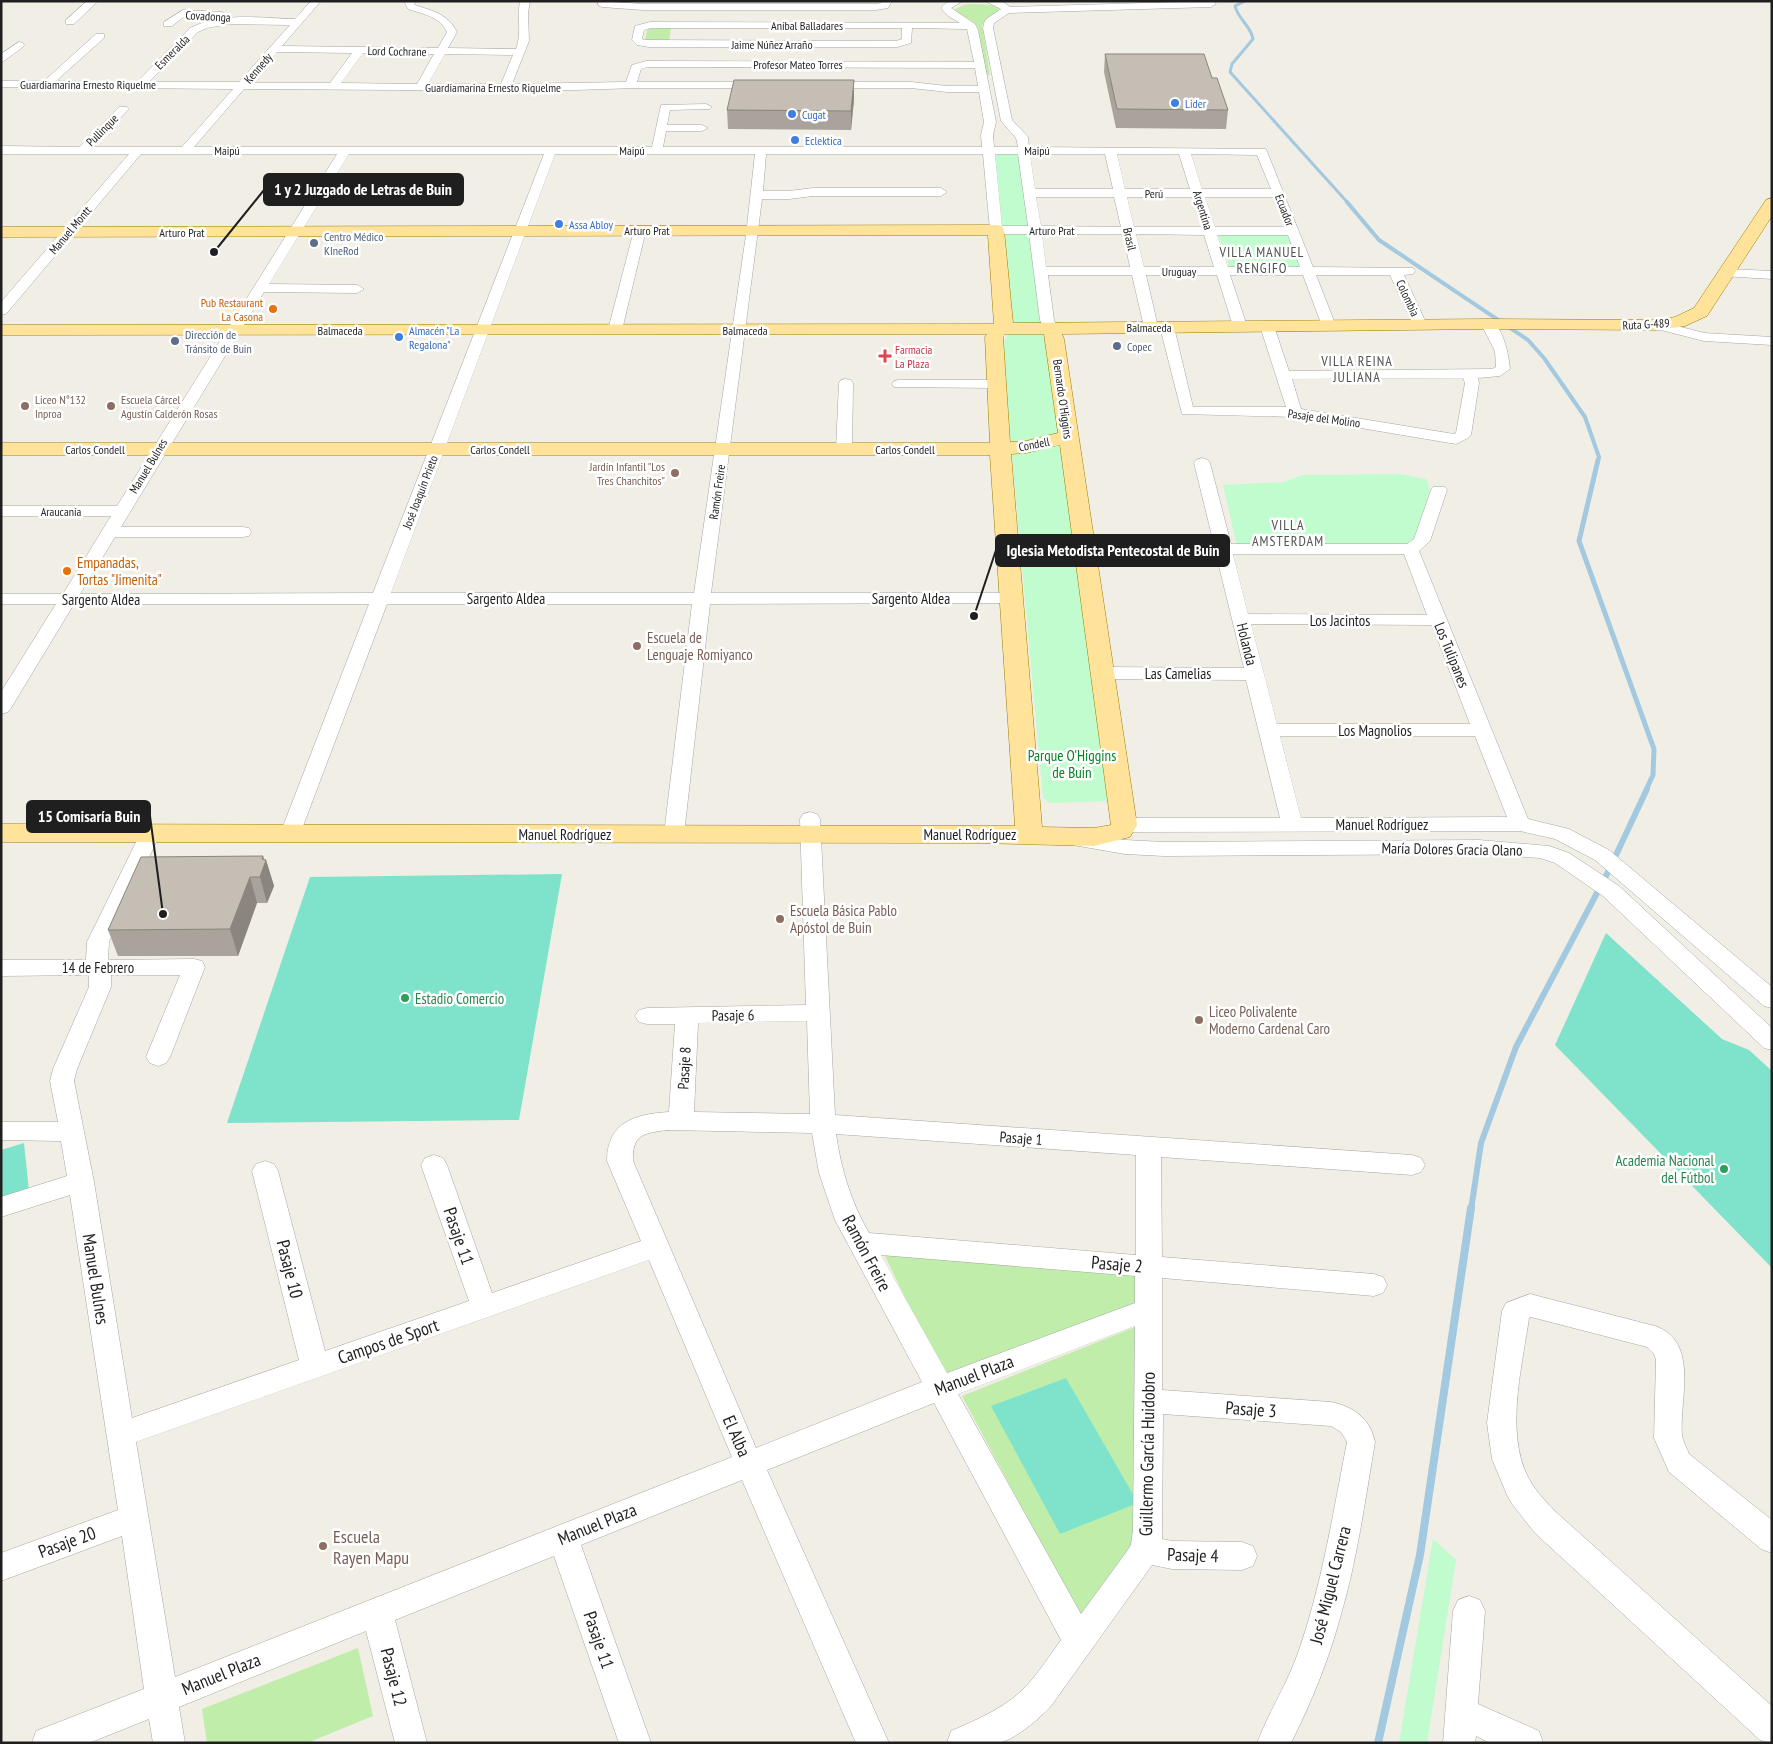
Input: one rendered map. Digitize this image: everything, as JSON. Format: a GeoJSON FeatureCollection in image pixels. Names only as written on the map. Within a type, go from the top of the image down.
{"type":"FeatureCollection","features":[{"type":"Feature","properties":{"kind":"main road","name":"Ruta G-489"},"geometry":{"type":"LineString","coordinates":[[1499,324],[1658,325],[1688,320],[1701,312],[1772,203]]}},
{"type":"Feature","properties":{"kind":"main road","name":"Arturo Prat"},"geometry":{"type":"LineString","coordinates":[[1,232],[996,230]]}},
{"type":"Feature","properties":{"kind":"main road"},"geometry":{"type":"LineString","coordinates":[[996,230],[1004,323],[994,337],[999,449],[1029,827]]}},
{"type":"Feature","properties":{"kind":"main road","name":"Balmaceda"},"geometry":{"type":"LineString","coordinates":[[1,330],[1000,329],[1499,324]]}},
{"type":"Feature","properties":{"kind":"main road","name":"Bernardo O'Higgins"},"geometry":{"type":"LineString","coordinates":[[1050,328],[1055,339],[1124,825]]}},
{"type":"Feature","properties":{"kind":"main road","name":"Condell"},"geometry":{"type":"LineString","coordinates":[[999,449],[1026,447],[1069,437]]}},
{"type":"Feature","properties":{"kind":"main road","name":"Carlos Condell"},"geometry":{"type":"LineString","coordinates":[[1,449],[999,449]]}},
{"type":"Feature","properties":{"kind":"main road","name":"Manuel Rodríguez"},"geometry":{"type":"LineString","coordinates":[[1,817],[293,826],[1029,827],[1124,825],[1121,831],[1111,835],[1062,837],[1029,827]]}},
{"type":"Feature","properties":{"kind":"main road","name":"Manuel Rodríguez"},"geometry":{"type":"LineString","coordinates":[[1,833],[150,834],[293,826]]}},
{"type":"Feature","properties":{"kind":"street"},"geometry":{"type":"LineString","coordinates":[[70,22],[93,1]]}},
{"type":"Feature","properties":{"kind":"street","name":"Kennedy"},"geometry":{"type":"LineString","coordinates":[[186,150],[316,1]]}},
{"type":"Feature","properties":{"kind":"street"},"geometry":{"type":"LineString","coordinates":[[409,1],[412,7],[432,12],[452,29],[452,35],[421,87]]}},
{"type":"Feature","properties":{"kind":"street"},"geometry":{"type":"LineString","coordinates":[[432,12],[436,1]]}},
{"type":"Feature","properties":{"kind":"street"},"geometry":{"type":"LineString","coordinates":[[505,88],[524,41],[523,13],[525,1]]}},
{"type":"Feature","properties":{"kind":"street"},"geometry":{"type":"LineString","coordinates":[[990,1],[1005,8],[1211,4],[1208,1]]}},
{"type":"Feature","properties":{"kind":"street"},"geometry":{"type":"LineString","coordinates":[[1005,8],[1122,2],[1188,1]]}},
{"type":"Feature","properties":{"kind":"street"},"geometry":{"type":"LineString","coordinates":[[954,2],[946,6],[946,10],[972,28],[979,62],[990,122],[986,133],[996,230]]}},
{"type":"Feature","properties":{"kind":"street"},"geometry":{"type":"LineString","coordinates":[[602,3],[658,7],[885,4]]}},
{"type":"Feature","properties":{"kind":"street","name":"Bernardo O'Higgins"},"geometry":{"type":"LineString","coordinates":[[1005,8],[988,25],[1007,120],[1021,135],[1047,320],[1050,328]]}},
{"type":"Feature","properties":{"kind":"street","name":"Covadonga"},"geometry":{"type":"LineString","coordinates":[[168,24],[184,13],[228,15],[251,22]]}},
{"type":"Feature","properties":{"kind":"street","name":"Covadonga"},"geometry":{"type":"LineString","coordinates":[[207,24],[298,22]]}},
{"type":"Feature","properties":{"kind":"street","name":"Esmeralda"},"geometry":{"type":"LineString","coordinates":[[140,85],[194,30],[207,24]]}},
{"type":"Feature","properties":{"kind":"street","name":"Aníbal Balladares"},"geometry":{"type":"LineString","coordinates":[[641,43],[638,41],[639,29],[643,26],[972,28]]}},
{"type":"Feature","properties":{"kind":"street"},"geometry":{"type":"LineString","coordinates":[[904,43],[908,41],[907,28]]}},
{"type":"Feature","properties":{"kind":"street"},"geometry":{"type":"LineString","coordinates":[[47,84],[100,36]]}},
{"type":"Feature","properties":{"kind":"street","name":"Jaime Núñez Arraño"},"geometry":{"type":"LineString","coordinates":[[641,43],[904,43]]}},
{"type":"Feature","properties":{"kind":"street"},"geometry":{"type":"LineString","coordinates":[[1,60],[19,45]]}},
{"type":"Feature","properties":{"kind":"street","name":"Lord Cochrane"},"geometry":{"type":"LineString","coordinates":[[275,49],[520,52]]}},
{"type":"Feature","properties":{"kind":"street"},"geometry":{"type":"LineString","coordinates":[[333,86],[360,50]]}},
{"type":"Feature","properties":{"kind":"street"},"geometry":{"type":"LineString","coordinates":[[979,62],[994,58]]}},
{"type":"Feature","properties":{"kind":"street","name":"Profesor Mateo Torres"},"geometry":{"type":"LineString","coordinates":[[631,85],[636,67],[646,64],[979,62]]}},
{"type":"Feature","properties":{"kind":"street"},"geometry":{"type":"LineString","coordinates":[[813,85],[912,85],[947,89],[983,84],[998,78]]}},
{"type":"Feature","properties":{"kind":"street","name":"Guardiamarina Ernesto Riquelme"},"geometry":{"type":"LineString","coordinates":[[1,84],[505,88],[631,85],[774,85]]}},
{"type":"Feature","properties":{"kind":"street"},"geometry":{"type":"LineString","coordinates":[[656,150],[665,107],[706,108]]}},
{"type":"Feature","properties":{"kind":"street","name":"Pullinque"},"geometry":{"type":"LineString","coordinates":[[82,150],[122,109]]}},
{"type":"Feature","properties":{"kind":"street"},"geometry":{"type":"LineString","coordinates":[[661,128],[702,128]]}},
{"type":"Feature","properties":{"kind":"street","name":"Kennedy"},"geometry":{"type":"LineString","coordinates":[[164,150],[184,143],[199,134]]}},
{"type":"Feature","properties":{"kind":"street","name":"Maipú"},"geometry":{"type":"LineString","coordinates":[[1,150],[1262,151]]}},
{"type":"Feature","properties":{"kind":"street","name":"Manuel Montt"},"geometry":{"type":"LineString","coordinates":[[1,311],[138,150]]}},
{"type":"Feature","properties":{"kind":"street","name":"Manuel Bulnes"},"geometry":{"type":"LineString","coordinates":[[1,708],[345,150]]}},
{"type":"Feature","properties":{"kind":"street","name":"José Joaquín Prieto"},"geometry":{"type":"LineString","coordinates":[[293,826],[551,150]]}},
{"type":"Feature","properties":{"kind":"street","name":"Ramón Freire"},"geometry":{"type":"LineString","coordinates":[[675,826],[702,598],[739,330],[761,150]]}},
{"type":"Feature","properties":{"kind":"street","name":"Brasil"},"geometry":{"type":"LineString","coordinates":[[1110,151],[1138,271],[1159,327]]}},
{"type":"Feature","properties":{"kind":"street","name":"Argentina"},"geometry":{"type":"LineString","coordinates":[[1184,151],[1240,326]]}},
{"type":"Feature","properties":{"kind":"street","name":"Ecuador"},"geometry":{"type":"LineString","coordinates":[[1262,151],[1329,326]]}},
{"type":"Feature","properties":{"kind":"street"},"geometry":{"type":"LineString","coordinates":[[756,195],[789,195],[813,192],[941,192]]}},
{"type":"Feature","properties":{"kind":"street","name":"Perú"},"geometry":{"type":"LineString","coordinates":[[1030,193],[1278,193]]}},
{"type":"Feature","properties":{"kind":"street"},"geometry":{"type":"LineString","coordinates":[[611,330],[636,230]]}},
{"type":"Feature","properties":{"kind":"street","name":"Arturo Prat"},"geometry":{"type":"LineString","coordinates":[[996,230],[1293,231]]}},
{"type":"Feature","properties":{"kind":"street","name":"Uruguay"},"geometry":{"type":"LineString","coordinates":[[1040,271],[1402,271]]}},
{"type":"Feature","properties":{"kind":"street","name":"Colombia"},"geometry":{"type":"LineString","coordinates":[[1402,271],[1420,325]]}},
{"type":"Feature","properties":{"kind":"street"},"geometry":{"type":"LineString","coordinates":[[1727,273],[1772,275]]}},
{"type":"Feature","properties":{"kind":"street"},"geometry":{"type":"LineString","coordinates":[[259,288],[357,289]]}},
{"type":"Feature","properties":{"kind":"street"},"geometry":{"type":"LineString","coordinates":[[1283,375],[1495,374],[1503,368],[1499,324]]}},
{"type":"Feature","properties":{"kind":"street"},"geometry":{"type":"LineString","coordinates":[[1658,325],[1704,337],[1772,341]]}},
{"type":"Feature","properties":{"kind":"street"},"geometry":{"type":"LineString","coordinates":[[1267,326],[1296,412]]}},
{"type":"Feature","properties":{"kind":"street","name":"Pasaje del Molino"},"geometry":{"type":"LineString","coordinates":[[1159,327],[1187,411],[1296,412],[1449,439],[1459,438],[1463,435],[1472,383],[1470,374]]}},
{"type":"Feature","properties":{"kind":"street"},"geometry":{"type":"LineString","coordinates":[[844,449],[846,383]]}},
{"type":"Feature","properties":{"kind":"street"},"geometry":{"type":"LineString","coordinates":[[899,384],[996,384]]}},
{"type":"Feature","properties":{"kind":"street","name":"Holanda"},"geometry":{"type":"LineString","coordinates":[[1202,463],[1292,825]]}},
{"type":"Feature","properties":{"kind":"street"},"geometry":{"type":"LineString","coordinates":[[1084,549],[1410,549],[1418,546],[1422,541],[1439,490]]}},
{"type":"Feature","properties":{"kind":"street","name":"Araucanía"},"geometry":{"type":"LineString","coordinates":[[1,512],[121,511]]}},
{"type":"Feature","properties":{"kind":"street"},"geometry":{"type":"LineString","coordinates":[[108,532],[243,532]]}},
{"type":"Feature","properties":{"kind":"street","name":"Los Tulipanes"},"geometry":{"type":"LineString","coordinates":[[1410,549],[1520,824]]}},
{"type":"Feature","properties":{"kind":"street","name":"Sargento Aldea"},"geometry":{"type":"LineString","coordinates":[[1,599],[1011,598]]}},
{"type":"Feature","properties":{"kind":"street","name":"Los Jacintos"},"geometry":{"type":"LineString","coordinates":[[1241,619],[1438,620]]}},
{"type":"Feature","properties":{"kind":"street","name":"Las Camelias"},"geometry":{"type":"LineString","coordinates":[[1102,673],[1254,674]]}},
{"type":"Feature","properties":{"kind":"street","name":"Los Magnolios"},"geometry":{"type":"LineString","coordinates":[[1268,730],[1482,730]]}},
{"type":"Feature","properties":{"kind":"street","name":"Manuel Rodríguez"},"geometry":{"type":"LineString","coordinates":[[1124,825],[1520,824]]}},
{"type":"Feature","properties":{"kind":"street","name":"María Dolores Gracia Olano"},"geometry":{"type":"LineString","coordinates":[[1520,824],[1562,834],[1602,855],[1772,1000]]}},
{"type":"Feature","properties":{"kind":"street","name":"Ramón Freire"},"geometry":{"type":"LineString","coordinates":[[811,826],[823,1124],[828,1163],[833,1182],[848,1220],[1079,1642]]}},
{"type":"Feature","properties":{"kind":"street","name":"Manuel Bulnes"},"geometry":{"type":"LineString","coordinates":[[150,834],[98,942],[95,956],[101,978],[100,987],[62,1080],[72,1132],[169,1743]]}},
{"type":"Feature","properties":{"kind":"street","name":"María Dolores Gracia Olano"},"geometry":{"type":"LineString","coordinates":[[1062,837],[1125,847],[1164,849],[1515,849],[1549,853],[1562,858],[1591,875],[1611,891],[1772,1042]]}},
{"type":"Feature","properties":{"kind":"street","name":"14 de Febrero"},"geometry":{"type":"LineString","coordinates":[[1,968],[194,966],[158,1057]]}},
{"type":"Feature","properties":{"kind":"street"},"geometry":{"type":"LineString","coordinates":[[1745,1017],[1772,1006]]}},
{"type":"Feature","properties":{"kind":"street","name":"Pasaje 6"},"geometry":{"type":"LineString","coordinates":[[647,1016],[818,1013]]}},
{"type":"Feature","properties":{"kind":"street","name":"Pasaje 8"},"geometry":{"type":"LineString","coordinates":[[681,1121],[687,1015]]}},
{"type":"Feature","properties":{"kind":"street","name":"Pasaje 1"},"geometry":{"type":"LineString","coordinates":[[631,1129],[655,1122],[681,1121],[823,1124],[1412,1165]]}},
{"type":"Feature","properties":{"kind":"street","name":"El Alba"},"geometry":{"type":"LineString","coordinates":[[631,1129],[624,1136],[620,1145],[620,1160],[749,1464],[873,1743]]}},
{"type":"Feature","properties":{"kind":"street"},"geometry":{"type":"LineString","coordinates":[[1,1132],[72,1132]]}},
{"type":"Feature","properties":{"kind":"street","name":"Guillermo García Huidobro"},"geometry":{"type":"LineString","coordinates":[[963,1743],[1005,1723],[1026,1710],[1040,1695],[1145,1549],[1148,1530],[1149,1147]]}},
{"type":"Feature","properties":{"kind":"street","name":"Pasaje 11"},"geometry":{"type":"LineString","coordinates":[[434,1165],[484,1307]]}},
{"type":"Feature","properties":{"kind":"street","name":"Pasaje 10"},"geometry":{"type":"LineString","coordinates":[[265,1171],[315,1367]]}},
{"type":"Feature","properties":{"kind":"street"},"geometry":{"type":"LineString","coordinates":[[1,1207],[80,1182]]}},
{"type":"Feature","properties":{"kind":"street","name":"Pasaje 2"},"geometry":{"type":"LineString","coordinates":[[860,1242],[1374,1285]]}},
{"type":"Feature","properties":{"kind":"street","name":"Campos de Sport"},"geometry":{"type":"LineString","coordinates":[[120,1435],[656,1246]]}},
{"type":"Feature","properties":{"kind":"street"},"geometry":{"type":"LineString","coordinates":[[1772,1540],[1679,1463],[1668,1438],[1670,1360],[1666,1348],[1655,1338],[1530,1306],[1516,1311],[1502,1423],[1507,1459],[1522,1495],[1546,1523],[1772,1728]]}},
{"type":"Feature","properties":{"kind":"street","name":"Manuel Plaza"},"geometry":{"type":"LineString","coordinates":[[48,1743],[940,1388],[1149,1309]]}},
{"type":"Feature","properties":{"kind":"street","name":"Pasaje 3"},"geometry":{"type":"LineString","coordinates":[[1148,1401],[1332,1414],[1352,1423]]}},
{"type":"Feature","properties":{"kind":"street","name":"José Miguel Carrera"},"geometry":{"type":"LineString","coordinates":[[1273,1743],[1303,1681],[1318,1641],[1330,1599],[1361,1442],[1357,1429],[1352,1423]]}},
{"type":"Feature","properties":{"kind":"street","name":"Pasaje 20"},"geometry":{"type":"LineString","coordinates":[[1,1567],[133,1518]]}},
{"type":"Feature","properties":{"kind":"street","name":"Pasaje 11"},"geometry":{"type":"LineString","coordinates":[[563,1538],[634,1743]]}},
{"type":"Feature","properties":{"kind":"street","name":"Pasaje 4"},"geometry":{"type":"LineString","coordinates":[[1145,1549],[1172,1555],[1242,1556]]}},
{"type":"Feature","properties":{"kind":"street"},"geometry":{"type":"LineString","coordinates":[[1469,1611],[1460,1728],[1527,1743]]}},
{"type":"Feature","properties":{"kind":"street","name":"Pasaje 12"},"geometry":{"type":"LineString","coordinates":[[377,1612],[411,1743]]}},
{"type":"Feature","properties":{"kind":"green space"},"geometry":{"type":"Polygon","coordinates":[[[972,4],[992,5],[998,8],[999,11],[982,25],[990,75],[986,75],[978,27],[973,21],[955,9],[972,4]]]}},
{"type":"Feature","properties":{"kind":"green space"},"geometry":{"type":"Polygon","coordinates":[[[671,28],[669,42],[645,42],[647,29],[671,28]]]}},
{"type":"Feature","properties":{"kind":"green space","name":"Parque O'Higgins de Buin"},"geometry":{"type":"Polygon","coordinates":[[[1002,153],[1018,156],[1062,440],[1110,796],[1107,801],[1050,803],[1043,798],[1002,344],[1008,335],[1012,320],[995,156],[1002,153]]]}},
{"type":"Feature","properties":{"kind":"green space"},"geometry":{"type":"Polygon","coordinates":[[[1218,234],[1289,234],[1302,268],[1230,268],[1218,234]]]}},
{"type":"Feature","properties":{"kind":"green space"},"geometry":{"type":"Polygon","coordinates":[[[1399,474],[1426,479],[1430,489],[1417,541],[1408,545],[1237,546],[1223,485],[1283,482],[1303,475],[1399,474]]]}},
{"type":"Feature","properties":{"kind":"green space","name":"Estadio Comercio"},"geometry":{"type":"Polygon","coordinates":[[[562,874],[519,1120],[227,1123],[310,877],[562,874]]]}},
{"type":"Feature","properties":{"kind":"green space","name":"Academia Nacional del Fútbol"},"geometry":{"type":"Polygon","coordinates":[[[1606,933],[1722,1039],[1749,1050],[1772,1071],[1772,1268],[1555,1045],[1606,933]]]}},
{"type":"Feature","properties":{"kind":"green space"},"geometry":{"type":"Polygon","coordinates":[[[24,1143],[29,1191],[1,1199],[1,1150],[24,1143]]]}},
{"type":"Feature","properties":{"kind":"green space"},"geometry":{"type":"Polygon","coordinates":[[[883,1252],[1143,1273],[1141,1304],[946,1382],[883,1252]]]}},
{"type":"Feature","properties":{"kind":"green space"},"geometry":{"type":"Polygon","coordinates":[[[1143,1324],[1141,1538],[1086,1628],[962,1396],[1143,1324]]]}},
{"type":"Feature","properties":{"kind":"green space"},"geometry":{"type":"Polygon","coordinates":[[[1066,1378],[1138,1503],[1060,1534],[991,1406],[1066,1378]]]}},
{"type":"Feature","properties":{"kind":"green space"},"geometry":{"type":"Polygon","coordinates":[[[1433,1539],[1456,1560],[1427,1743],[1399,1743],[1433,1539]]]}},
{"type":"Feature","properties":{"kind":"green space"},"geometry":{"type":"Polygon","coordinates":[[[358,1648],[373,1716],[307,1743],[207,1743],[202,1709],[358,1648]]]}},
{"type":"Feature","properties":{"kind":"building","name":"Lider"},"geometry":{"type":"Polygon","coordinates":[[[1105,54],[1204,54],[1212,78],[1217,78],[1228,110],[1117,109],[1105,54]]]}},
{"type":"Feature","properties":{"kind":"building"},"geometry":{"type":"Polygon","coordinates":[[[734,80],[854,80],[851,111],[727,110],[734,80]]]}},
{"type":"Feature","properties":{"kind":"building"},"geometry":{"type":"Polygon","coordinates":[[[263,856],[262,859],[266,860],[260,877],[250,877],[230,929],[108,930],[141,857],[263,856]]]}},
{"type":"Feature","properties":{"kind":"waterway"},"geometry":{"type":"LineString","coordinates":[[1245,1],[1235,6],[1250,30],[1253,39],[1232,64],[1230,72],[1348,203]]}},
{"type":"Feature","properties":{"kind":"waterway"},"geometry":{"type":"LineString","coordinates":[[1347,202],[1379,240],[1528,340],[1544,358],[1585,417],[1599,457],[1598,461]]}},
{"type":"Feature","properties":{"kind":"waterway"},"geometry":{"type":"LineString","coordinates":[[1598,460],[1579,541],[1654,749],[1653,775],[1646,790]]}},
{"type":"Feature","properties":{"kind":"waterway"},"geometry":{"type":"LineString","coordinates":[[1471,1210],[1481,1143],[1516,1047],[1608,872],[1647,789]]}},
{"type":"Feature","properties":{"kind":"waterway"},"geometry":{"type":"LineString","coordinates":[[1378,1743],[1420,1555],[1471,1208]]}},
{"type":"Feature","properties":{"kind":"place","name":"Lider"},"geometry":{"type":"Point","coordinates":[1175,103]}},
{"type":"Feature","properties":{"kind":"place","name":"Cugat"},"geometry":{"type":"Point","coordinates":[792,114]}},
{"type":"Feature","properties":{"kind":"place","name":"Eclektica"},"geometry":{"type":"Point","coordinates":[795,140]}},
{"type":"Feature","properties":{"kind":"place","name":"Assa Abloy"},"geometry":{"type":"Point","coordinates":[559,224]}},
{"type":"Feature","properties":{"kind":"place","name":"Centro Médico KIneRod"},"geometry":{"type":"Point","coordinates":[314,243]}},
{"type":"Feature","properties":{"kind":"place","name":"1 y 2 Juzgado de Letras de Buin"},"geometry":{"type":"Point","coordinates":[214,252]}},
{"type":"Feature","properties":{"kind":"place","name":"Pub Restaurant La Casona"},"geometry":{"type":"Point","coordinates":[273,309]}},
{"type":"Feature","properties":{"kind":"place","name":"Almacén \"La Regalona\""},"geometry":{"type":"Point","coordinates":[399,337]}},
{"type":"Feature","properties":{"kind":"place","name":"Dirección de Tránsito de Buin"},"geometry":{"type":"Point","coordinates":[175,341]}},
{"type":"Feature","properties":{"kind":"place","name":"Copec"},"geometry":{"type":"Point","coordinates":[1117,346]}},
{"type":"Feature","properties":{"kind":"place","name":"Farmacia La Plaza"},"geometry":{"type":"Point","coordinates":[885,356]}},
{"type":"Feature","properties":{"kind":"place","name":"Liceo N°132 Inproa"},"geometry":{"type":"Point","coordinates":[25,406]}},
{"type":"Feature","properties":{"kind":"place","name":"Escuela Cárcel Agustín Calderón Rosas"},"geometry":{"type":"Point","coordinates":[111,406]}},
{"type":"Feature","properties":{"kind":"place","name":"Jardín Infantil \"Los Tres Chanchitos\""},"geometry":{"type":"Point","coordinates":[675,473]}},
{"type":"Feature","properties":{"kind":"place","name":"Empanadas, Tortas \"Jimenita\""},"geometry":{"type":"Point","coordinates":[67,571]}},
{"type":"Feature","properties":{"kind":"place","name":"Iglesia Metodista Pentecostal de Buin"},"geometry":{"type":"Point","coordinates":[974,616]}},
{"type":"Feature","properties":{"kind":"place","name":"Escuela de Lenguaje Romiyanco"},"geometry":{"type":"Point","coordinates":[637,646]}},
{"type":"Feature","properties":{"kind":"place","name":"15 Comisaría Buin"},"geometry":{"type":"Point","coordinates":[163,914]}},
{"type":"Feature","properties":{"kind":"place","name":"Escuela Básica Pablo Apóstol de Buin"},"geometry":{"type":"Point","coordinates":[780,919]}},
{"type":"Feature","properties":{"kind":"place","name":"Estadio Comercio"},"geometry":{"type":"Point","coordinates":[405,998]}},
{"type":"Feature","properties":{"kind":"place","name":"Liceo Polivalente Moderno Cardenal Caro"},"geometry":{"type":"Point","coordinates":[1199,1020]}},
{"type":"Feature","properties":{"kind":"place","name":"Academia Nacional del Fútbol"},"geometry":{"type":"Point","coordinates":[1724,1169]}},
{"type":"Feature","properties":{"kind":"place","name":"Escuela Rayen Mapu"},"geometry":{"type":"Point","coordinates":[323,1546]}},
{"type":"Feature","properties":{"kind":"district","name":"VILLA MANUEL RENGIFO"},"geometry":{"type":"Point","coordinates":[1262,260]}},
{"type":"Feature","properties":{"kind":"district","name":"VILLA REINA JULIANA"},"geometry":{"type":"Point","coordinates":[1357,370]}},
{"type":"Feature","properties":{"kind":"district","name":"VILLA AMSTERDAM"},"geometry":{"type":"Point","coordinates":[1288,534]}}]}
